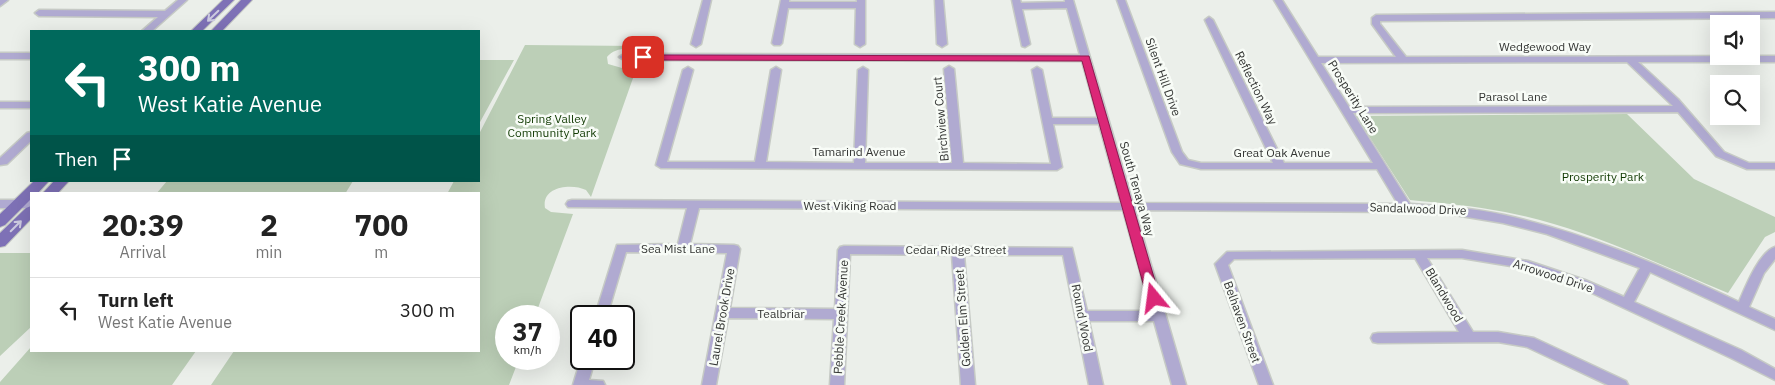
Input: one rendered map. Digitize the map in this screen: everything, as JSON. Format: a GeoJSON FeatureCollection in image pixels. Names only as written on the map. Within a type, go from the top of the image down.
{"type":"FeatureCollection","features":[{"type":"Feature","properties":{"kind":"main road"},"geometry":{"type":"LineString","coordinates":[[197,30],[229,0]]}},
{"type":"Feature","properties":{"kind":"main road"},"geometry":{"type":"LineString","coordinates":[[217,30],[247,0]]}},
{"type":"Feature","properties":{"kind":"main road"},"geometry":{"type":"LineString","coordinates":[[51,192],[61,182]]}},
{"type":"Feature","properties":{"kind":"main road"},"geometry":{"type":"LineString","coordinates":[[0,222],[27,206]]}},
{"type":"Feature","properties":{"kind":"main road"},"geometry":{"type":"LineString","coordinates":[[0,242],[27,206]]}},
{"type":"Feature","properties":{"kind":"street"},"geometry":{"type":"LineString","coordinates":[[0,3],[4,0]]}},
{"type":"Feature","properties":{"kind":"street"},"geometry":{"type":"LineString","coordinates":[[148,30],[164,14],[183,0]]}},
{"type":"Feature","properties":{"kind":"street"},"geometry":{"type":"LineString","coordinates":[[696,44],[707,0]]}},
{"type":"Feature","properties":{"kind":"street"},"geometry":{"type":"LineString","coordinates":[[939,0],[942,44]]}},
{"type":"Feature","properties":{"kind":"street","name":"Silent Hill Drive"},"geometry":{"type":"LineString","coordinates":[[1121,0],[1177,152],[1184,162]]}},
{"type":"Feature","properties":{"kind":"street","name":"Prosperity Lane"},"geometry":{"type":"LineString","coordinates":[[1278,0],[1406,208]]}},
{"type":"Feature","properties":{"kind":"street"},"geometry":{"type":"LineString","coordinates":[[777,43],[784,3],[861,3],[860,44]]}},
{"type":"Feature","properties":{"kind":"street"},"geometry":{"type":"LineString","coordinates":[[1025,44],[1017,3],[1070,3]]}},
{"type":"Feature","properties":{"kind":"street","name":"South Tenaya Way"},"geometry":{"type":"LineString","coordinates":[[1070,3],[1179,385]]}},
{"type":"Feature","properties":{"kind":"street"},"geometry":{"type":"LineString","coordinates":[[39,13],[164,14]]}},
{"type":"Feature","properties":{"kind":"street"},"geometry":{"type":"LineString","coordinates":[[1402,60],[1376,24],[1376,18],[1775,15]]}},
{"type":"Feature","properties":{"kind":"street","name":"Reflection Way"},"geometry":{"type":"LineString","coordinates":[[1209,20],[1280,166]]}},
{"type":"Feature","properties":{"kind":"street"},"geometry":{"type":"LineString","coordinates":[[0,56],[30,56]]}},
{"type":"Feature","properties":{"kind":"street"},"geometry":{"type":"LineString","coordinates":[[624,57],[1086,58]]}},
{"type":"Feature","properties":{"kind":"street"},"geometry":{"type":"LineString","coordinates":[[1629,59],[1681,109],[1720,154],[1736,163],[1747,166],[1775,166]]}},
{"type":"Feature","properties":{"kind":"street","name":"Wedgewood Way"},"geometry":{"type":"LineString","coordinates":[[1316,60],[1775,59]]}},
{"type":"Feature","properties":{"kind":"street","name":"Birchview Court"},"geometry":{"type":"LineString","coordinates":[[950,69],[958,166]]}},
{"type":"Feature","properties":{"kind":"street","name":"Tamarind Avenue"},"geometry":{"type":"LineString","coordinates":[[688,70],[661,165],[1057,167],[1047,120]]}},
{"type":"Feature","properties":{"kind":"street"},"geometry":{"type":"LineString","coordinates":[[760,166],[776,70]]}},
{"type":"Feature","properties":{"kind":"street"},"geometry":{"type":"LineString","coordinates":[[859,166],[863,70]]}},
{"type":"Feature","properties":{"kind":"street"},"geometry":{"type":"LineString","coordinates":[[1037,70],[1047,120],[1104,121]]}},
{"type":"Feature","properties":{"kind":"street"},"geometry":{"type":"LineString","coordinates":[[0,105],[30,105]]}},
{"type":"Feature","properties":{"kind":"street","name":"Parasol Lane"},"geometry":{"type":"LineString","coordinates":[[1346,110],[1681,109]]}},
{"type":"Feature","properties":{"kind":"street"},"geometry":{"type":"LineString","coordinates":[[1,162],[30,135]]}},
{"type":"Feature","properties":{"kind":"street","name":"Great Oak Avenue"},"geometry":{"type":"LineString","coordinates":[[1184,162],[1201,166],[1381,166]]}},
{"type":"Feature","properties":{"kind":"street"},"geometry":{"type":"LineString","coordinates":[[0,204],[27,206]]}},
{"type":"Feature","properties":{"kind":"street","name":"West Viking Road"},"geometry":{"type":"LineString","coordinates":[[572,204],[1128,208]]}},
{"type":"Feature","properties":{"kind":"street"},"geometry":{"type":"LineString","coordinates":[[683,249],[694,205]]}},
{"type":"Feature","properties":{"kind":"street","name":"Sandalwood Drive"},"geometry":{"type":"LineString","coordinates":[[1128,208],[1406,208],[1470,211],[1509,218],[1550,229],[1646,267],[1775,325]]}},
{"type":"Feature","properties":{"kind":"street","name":"Sea Mist Lane"},"geometry":{"type":"LineString","coordinates":[[604,305],[621,248],[734,249]]}},
{"type":"Feature","properties":{"kind":"street","name":"Laurel Brook Drive"},"geometry":{"type":"LineString","coordinates":[[709,385],[734,249]]}},
{"type":"Feature","properties":{"kind":"street","name":"Cedar Ridge Street"},"geometry":{"type":"LineString","coordinates":[[844,250],[1068,251]]}},
{"type":"Feature","properties":{"kind":"street","name":"Pebble Creek Avenue"},"geometry":{"type":"LineString","coordinates":[[837,385],[844,250]]}},
{"type":"Feature","properties":{"kind":"street","name":"Golden Elm Street"},"geometry":{"type":"LineString","coordinates":[[958,250],[968,385]]}},
{"type":"Feature","properties":{"kind":"street","name":"Round Wood"},"geometry":{"type":"LineString","coordinates":[[1068,251],[1096,385]]}},
{"type":"Feature","properties":{"kind":"street"},"geometry":{"type":"LineString","coordinates":[[1742,309],[1759,271],[1775,251]]}},
{"type":"Feature","properties":{"kind":"street","name":"Arrowood Drive"},"geometry":{"type":"LineString","coordinates":[[1224,259],[1239,254],[1418,254],[1482,256],[1531,266],[1581,283],[1736,354],[1775,375]]}},
{"type":"Feature","properties":{"kind":"street","name":"Blandwood"},"geometry":{"type":"LineString","coordinates":[[1418,254],[1469,337]]}},
{"type":"Feature","properties":{"kind":"street","name":"Belhaven Street"},"geometry":{"type":"LineString","coordinates":[[1224,259],[1221,264],[1266,385]]}},
{"type":"Feature","properties":{"kind":"street"},"geometry":{"type":"LineString","coordinates":[[1627,304],[1646,267]]}},
{"type":"Feature","properties":{"kind":"street","name":"Tealbriar"},"geometry":{"type":"LineString","coordinates":[[722,313],[841,314]]}},
{"type":"Feature","properties":{"kind":"street"},"geometry":{"type":"LineString","coordinates":[[1082,316],[1159,316]]}},
{"type":"Feature","properties":{"kind":"street"},"geometry":{"type":"LineString","coordinates":[[1378,338],[1498,337],[1529,342],[1561,355],[1621,385]]}},
{"type":"Feature","properties":{"kind":"street"},"geometry":{"type":"LineString","coordinates":[[585,370],[580,385],[598,385]]}},
{"type":"Feature","properties":{"kind":"green space","name":"Spring Valley Community Park"},"geometry":{"type":"Polygon","coordinates":[[[525,45],[638,46],[644,49],[643,52],[633,49],[614,51],[607,57],[608,64],[622,68],[638,64],[591,197],[586,190],[566,187],[553,191],[545,201],[545,208],[551,212],[573,214],[539,305],[495,305],[495,370],[515,370],[509,385],[211,385],[233,352],[480,352],[480,192],[448,192],[453,182],[480,182],[480,132],[525,45]]]}},
{"type":"Feature","properties":{"kind":"green space"},"geometry":{"type":"Polygon","coordinates":[[[480,60],[514,60],[480,122],[480,60]]]}},
{"type":"Feature","properties":{"kind":"green space","name":"Prosperity Park"},"geometry":{"type":"Polygon","coordinates":[[[1627,114],[1694,179],[1775,217],[1775,232],[1765,237],[1728,293],[1619,247],[1563,227],[1493,210],[1410,200],[1356,116],[1627,114]]]}},
{"type":"Feature","properties":{"kind":"green space"},"geometry":{"type":"Polygon","coordinates":[[[166,182],[352,182],[346,192],[158,192],[166,182]]]}},
{"type":"Feature","properties":{"kind":"green space"},"geometry":{"type":"Polygon","coordinates":[[[0,253],[30,253],[30,328],[0,356],[0,253]]]}},
{"type":"Feature","properties":{"kind":"green space"},"geometry":{"type":"Polygon","coordinates":[[[30,348],[30,352],[195,352],[172,385],[0,385],[0,382],[30,348]]]}},
{"type":"Feature","properties":{"kind":"route"},"geometry":{"type":"LineString","coordinates":[[643,57],[1086,58],[1154,298]]}}]}
